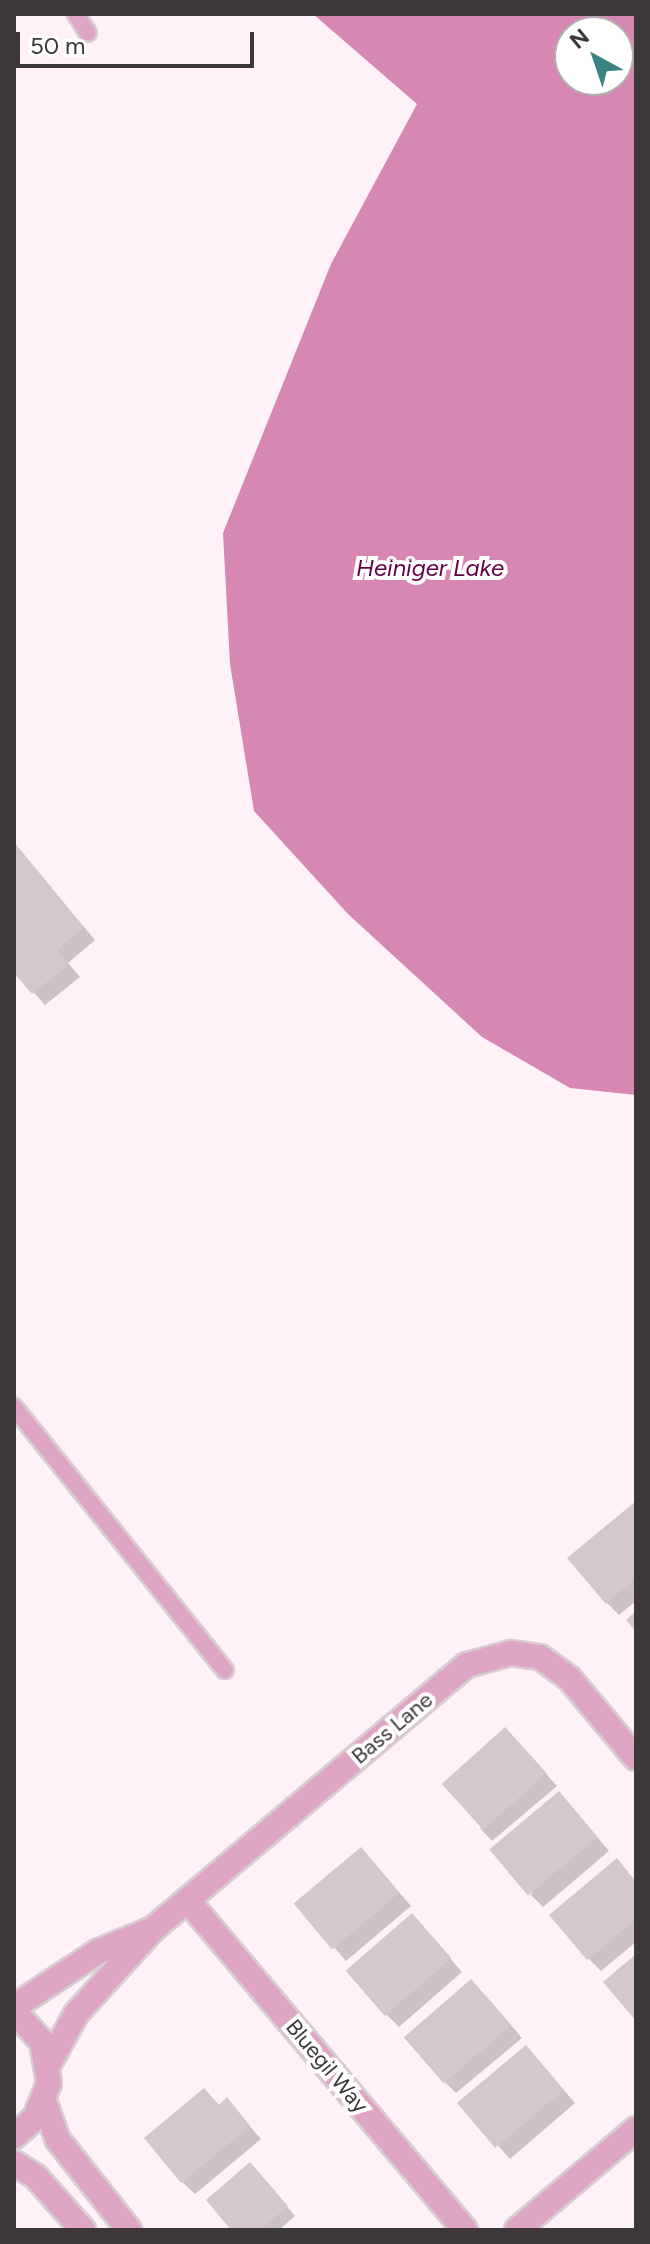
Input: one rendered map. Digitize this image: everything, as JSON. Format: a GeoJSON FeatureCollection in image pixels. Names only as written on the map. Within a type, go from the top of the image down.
{"type":"FeatureCollection","features":[{"type":"Feature","properties":{"kind":"street","name":"Bass Lane"},"geometry":{"type":"LineString","coordinates":[[153,1929],[467,1665],[511,1653],[540,1657],[569,1678],[636,1758]]}},
{"type":"Feature","properties":{"kind":"street","name":"Bluegil Way"},"geometry":{"type":"LineString","coordinates":[[188,1901],[465,2230]]}},
{"type":"Feature","properties":{"kind":"street"},"geometry":{"type":"LineString","coordinates":[[49,2064],[42,2042],[14,2009],[99,1951],[153,1929]]}},
{"type":"Feature","properties":{"kind":"street"},"geometry":{"type":"LineString","coordinates":[[14,2136],[35,2118],[44,2101],[49,2064],[76,2014],[153,1929]]}},
{"type":"Feature","properties":{"kind":"street"},"geometry":{"type":"LineString","coordinates":[[44,2101],[58,2140],[129,2230]]}},
{"type":"Feature","properties":{"kind":"street"},"geometry":{"type":"LineString","coordinates":[[517,2230],[636,2129]]}},
{"type":"Feature","properties":{"kind":"street"},"geometry":{"type":"LineString","coordinates":[[14,2163],[36,2177],[83,2230]]}},
{"type":"Feature","properties":{"kind":"lane"},"geometry":{"type":"LineString","coordinates":[[76,14],[88,33]]}},
{"type":"Feature","properties":{"kind":"lane"},"geometry":{"type":"LineString","coordinates":[[14,1407],[225,1670]]}},
{"type":"Feature","properties":{"kind":"water","name":"Heiniger Lake"},"geometry":{"type":"Polygon","coordinates":[[[313,14],[636,14],[636,1095],[570,1088],[482,1037],[348,914],[254,811],[230,664],[223,533],[331,264],[417,104],[313,14]]]}},
{"type":"Feature","properties":{"kind":"building"},"geometry":{"type":"Polygon","coordinates":[[[14,842],[84,927],[57,950],[69,964],[32,994],[14,973],[14,842]]]}},
{"type":"Feature","properties":{"kind":"building"},"geometry":{"type":"Polygon","coordinates":[[[636,1501],[636,1578],[606,1604],[567,1558],[636,1501]]]}},
{"type":"Feature","properties":{"kind":"building"},"geometry":{"type":"Polygon","coordinates":[[[636,1611],[636,1632],[626,1620],[636,1611]]]}},
{"type":"Feature","properties":{"kind":"building"},"geometry":{"type":"Polygon","coordinates":[[[505,1727],[546,1773],[483,1830],[442,1784],[505,1727]]]}},
{"type":"Feature","properties":{"kind":"building"},"geometry":{"type":"Polygon","coordinates":[[[559,1791],[598,1837],[528,1895],[489,1849],[559,1791]]]}},
{"type":"Feature","properties":{"kind":"building"},"geometry":{"type":"Polygon","coordinates":[[[361,1847],[400,1893],[332,1950],[294,1904],[361,1847]]]}},
{"type":"Feature","properties":{"kind":"building"},"geometry":{"type":"Polygon","coordinates":[[[617,1858],[636,1882],[636,1919],[587,1960],[549,1915],[617,1858]]]}},
{"type":"Feature","properties":{"kind":"building"},"geometry":{"type":"Polygon","coordinates":[[[412,1913],[451,1958],[385,2016],[346,1971],[412,1913]]]}},
{"type":"Feature","properties":{"kind":"building"},"geometry":{"type":"Polygon","coordinates":[[[636,1954],[636,2021],[603,1982],[636,1954]]]}},
{"type":"Feature","properties":{"kind":"building"},"geometry":{"type":"Polygon","coordinates":[[[471,1979],[511,2025],[444,2083],[404,2037],[471,1979]]]}},
{"type":"Feature","properties":{"kind":"building"},"geometry":{"type":"Polygon","coordinates":[[[526,2045],[564,2090],[495,2148],[457,2103],[526,2045]]]}},
{"type":"Feature","properties":{"kind":"building"},"geometry":{"type":"Polygon","coordinates":[[[204,2088],[219,2105],[227,2097],[250,2126],[181,2183],[144,2138],[204,2088]]]}},
{"type":"Feature","properties":{"kind":"building"},"geometry":{"type":"Polygon","coordinates":[[[250,2162],[288,2206],[260,2230],[231,2230],[206,2200],[250,2162]]]}}]}
